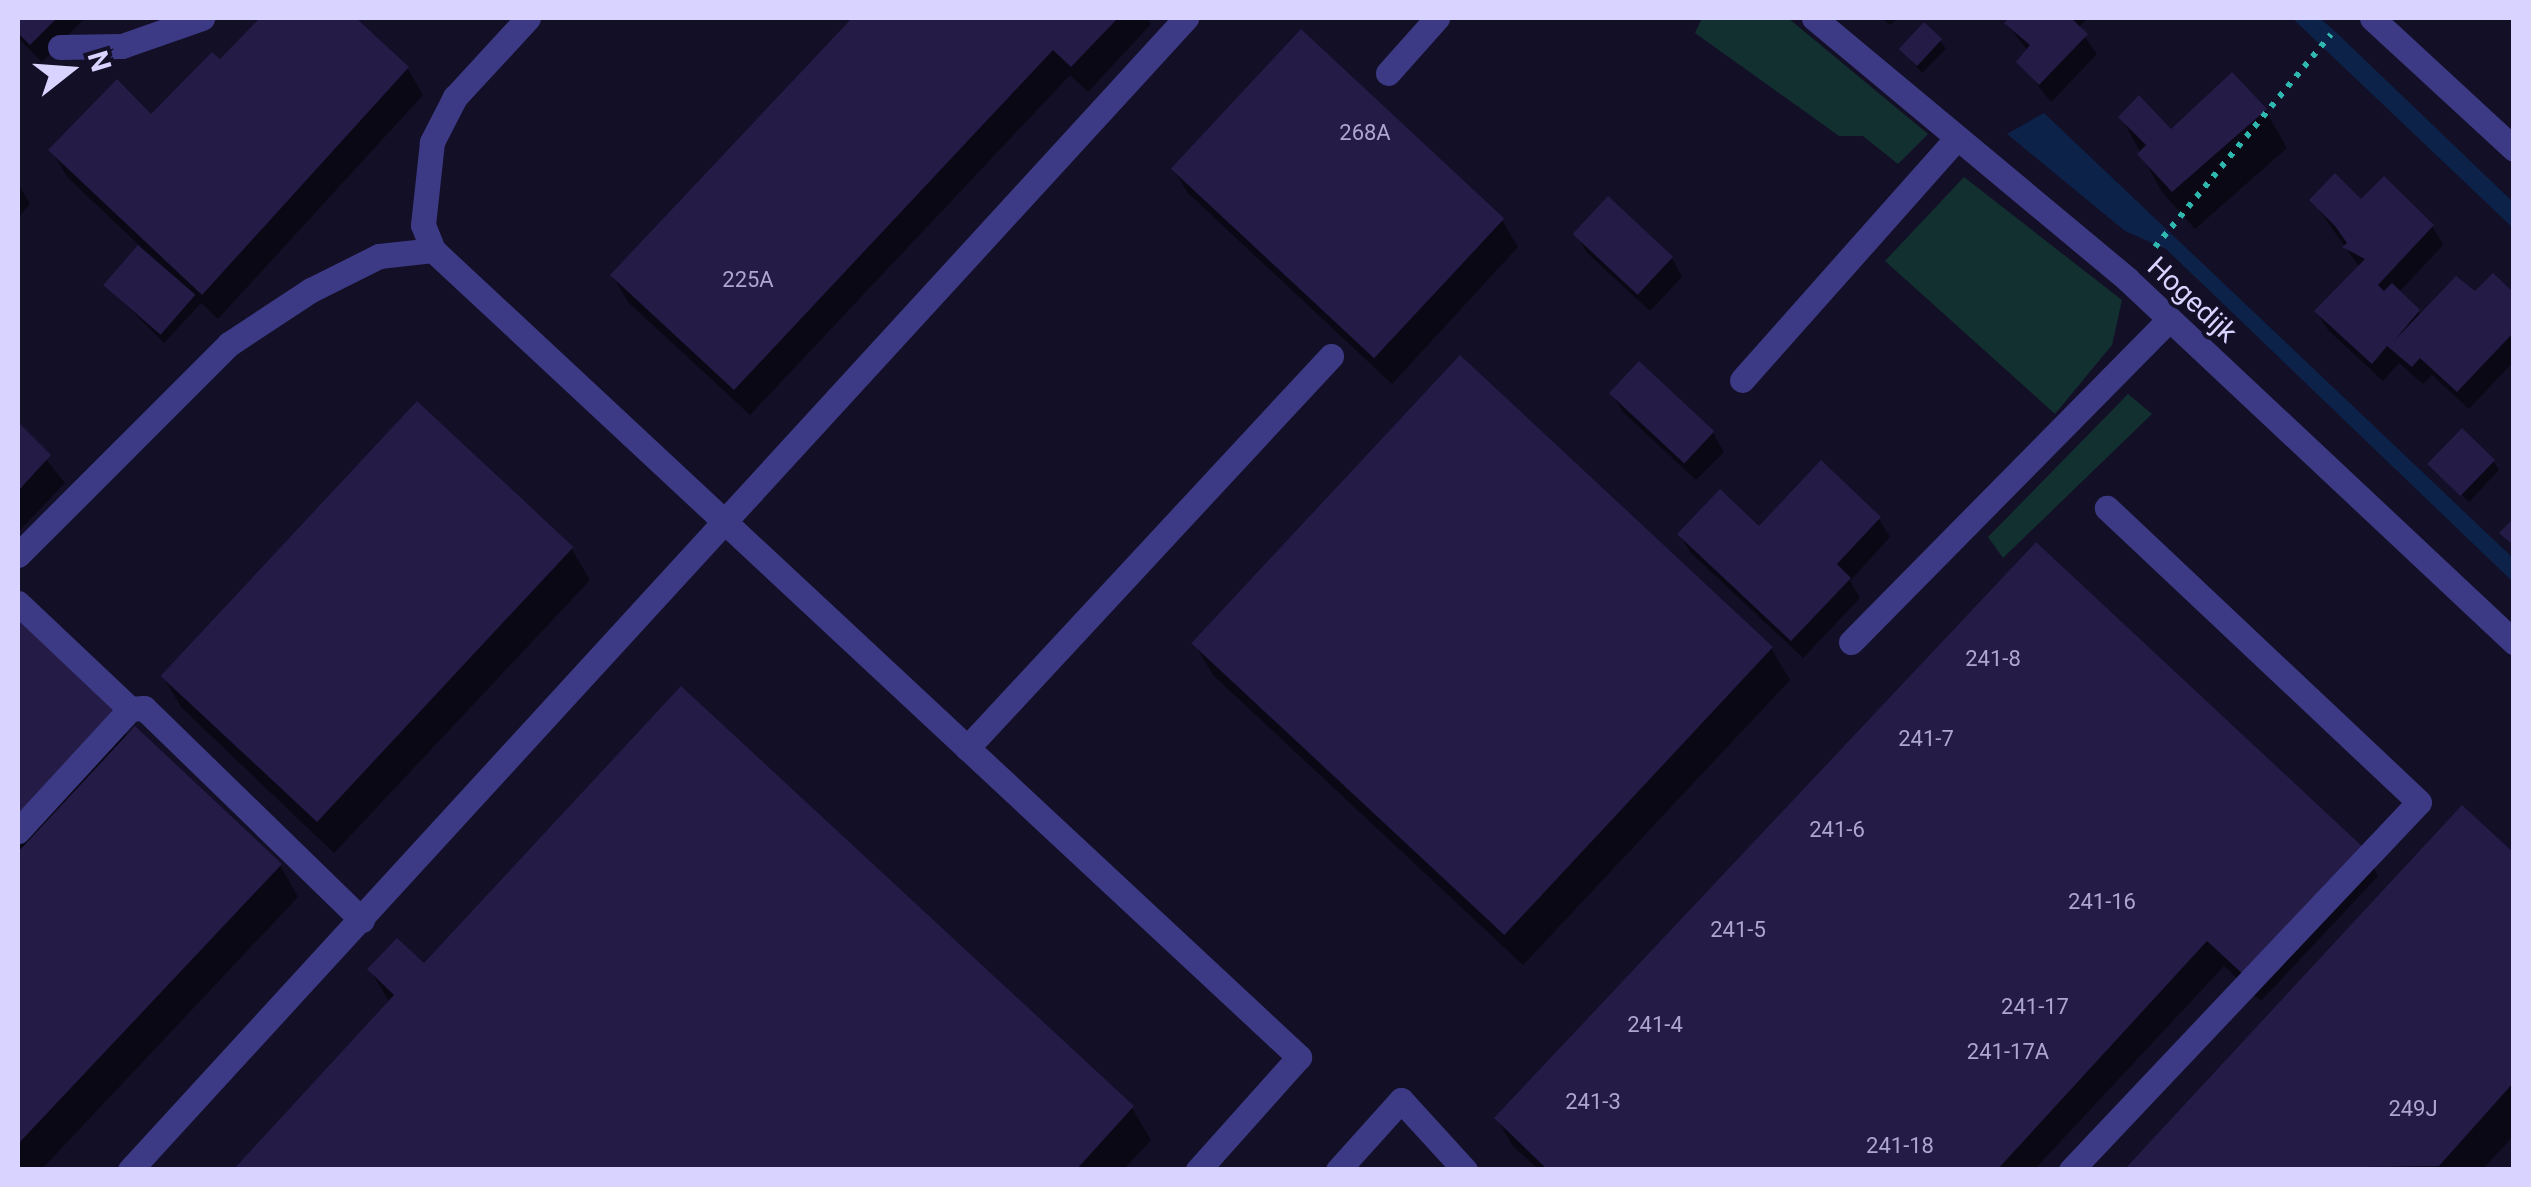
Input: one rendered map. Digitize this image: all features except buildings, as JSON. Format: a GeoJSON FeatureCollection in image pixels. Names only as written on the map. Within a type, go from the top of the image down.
{"type":"FeatureCollection","features":[{"type":"Feature","properties":{"kind":"street"},"geometry":{"type":"LineString","coordinates":[[60,47],[122,46],[202,18]]}},
{"type":"Feature","properties":{"kind":"street"},"geometry":{"type":"LineString","coordinates":[[528,18],[455,97],[432,142],[423,225],[433,250],[1299,1057],[1198,1170]]}},
{"type":"Feature","properties":{"kind":"street"},"geometry":{"type":"LineString","coordinates":[[130,1170],[727,524],[1186,18]]}},
{"type":"Feature","properties":{"kind":"street"},"geometry":{"type":"LineString","coordinates":[[1388,73],[1436,18]]}},
{"type":"Feature","properties":{"kind":"street","name":"Hogedijk"},"geometry":{"type":"LineString","coordinates":[[1814,18],[2170,320],[2514,642]]}},
{"type":"Feature","properties":{"kind":"street"},"geometry":{"type":"LineString","coordinates":[[2372,18],[2514,149]]}},
{"type":"Feature","properties":{"kind":"street"},"geometry":{"type":"LineString","coordinates":[[1742,380],[1957,138]]}},
{"type":"Feature","properties":{"kind":"street"},"geometry":{"type":"LineString","coordinates":[[18,555],[229,344],[311,290],[379,256],[433,250]]}},
{"type":"Feature","properties":{"kind":"street"},"geometry":{"type":"LineString","coordinates":[[1851,642],[2170,320]]}},
{"type":"Feature","properties":{"kind":"street"},"geometry":{"type":"LineString","coordinates":[[967,748],[1332,356]]}},
{"type":"Feature","properties":{"kind":"street"},"geometry":{"type":"LineString","coordinates":[[2072,1170],[2419,802],[2107,508]]}},
{"type":"Feature","properties":{"kind":"street"},"geometry":{"type":"LineString","coordinates":[[18,603],[130,710]]}},
{"type":"Feature","properties":{"kind":"street"},"geometry":{"type":"LineString","coordinates":[[18,831],[130,710],[144,708],[362,920]]}},
{"type":"Feature","properties":{"kind":"street"},"geometry":{"type":"LineString","coordinates":[[1338,1170],[1402,1100],[1465,1170]]}},
{"type":"Feature","properties":{"kind":"path"},"geometry":{"type":"LineString","coordinates":[[2146,256],[2175,226],[2337,27]]}},
{"type":"Feature","properties":{"kind":"green space"},"geometry":{"type":"Polygon","coordinates":[[[1702,18],[1788,18],[1928,134],[1898,164],[1863,136],[1839,136],[1695,33],[1702,18]]]}},
{"type":"Feature","properties":{"kind":"green space"},"geometry":{"type":"Polygon","coordinates":[[[1964,177],[2122,300],[2112,345],[2055,414],[1885,261],[1964,177]]]}},
{"type":"Feature","properties":{"kind":"green space"},"geometry":{"type":"Polygon","coordinates":[[[2128,394],[2152,414],[2003,558],[1988,537],[2128,394]]]}},
{"type":"Feature","properties":{"kind":"water"},"geometry":{"type":"Polygon","coordinates":[[[2292,18],[2320,18],[2340,36],[2513,202],[2513,228],[2292,18]]]}},
{"type":"Feature","properties":{"kind":"water"},"geometry":{"type":"Polygon","coordinates":[[[2044,113],[2513,558],[2513,582],[2166,249],[2125,231],[2007,134],[2044,113]]]}}]}
